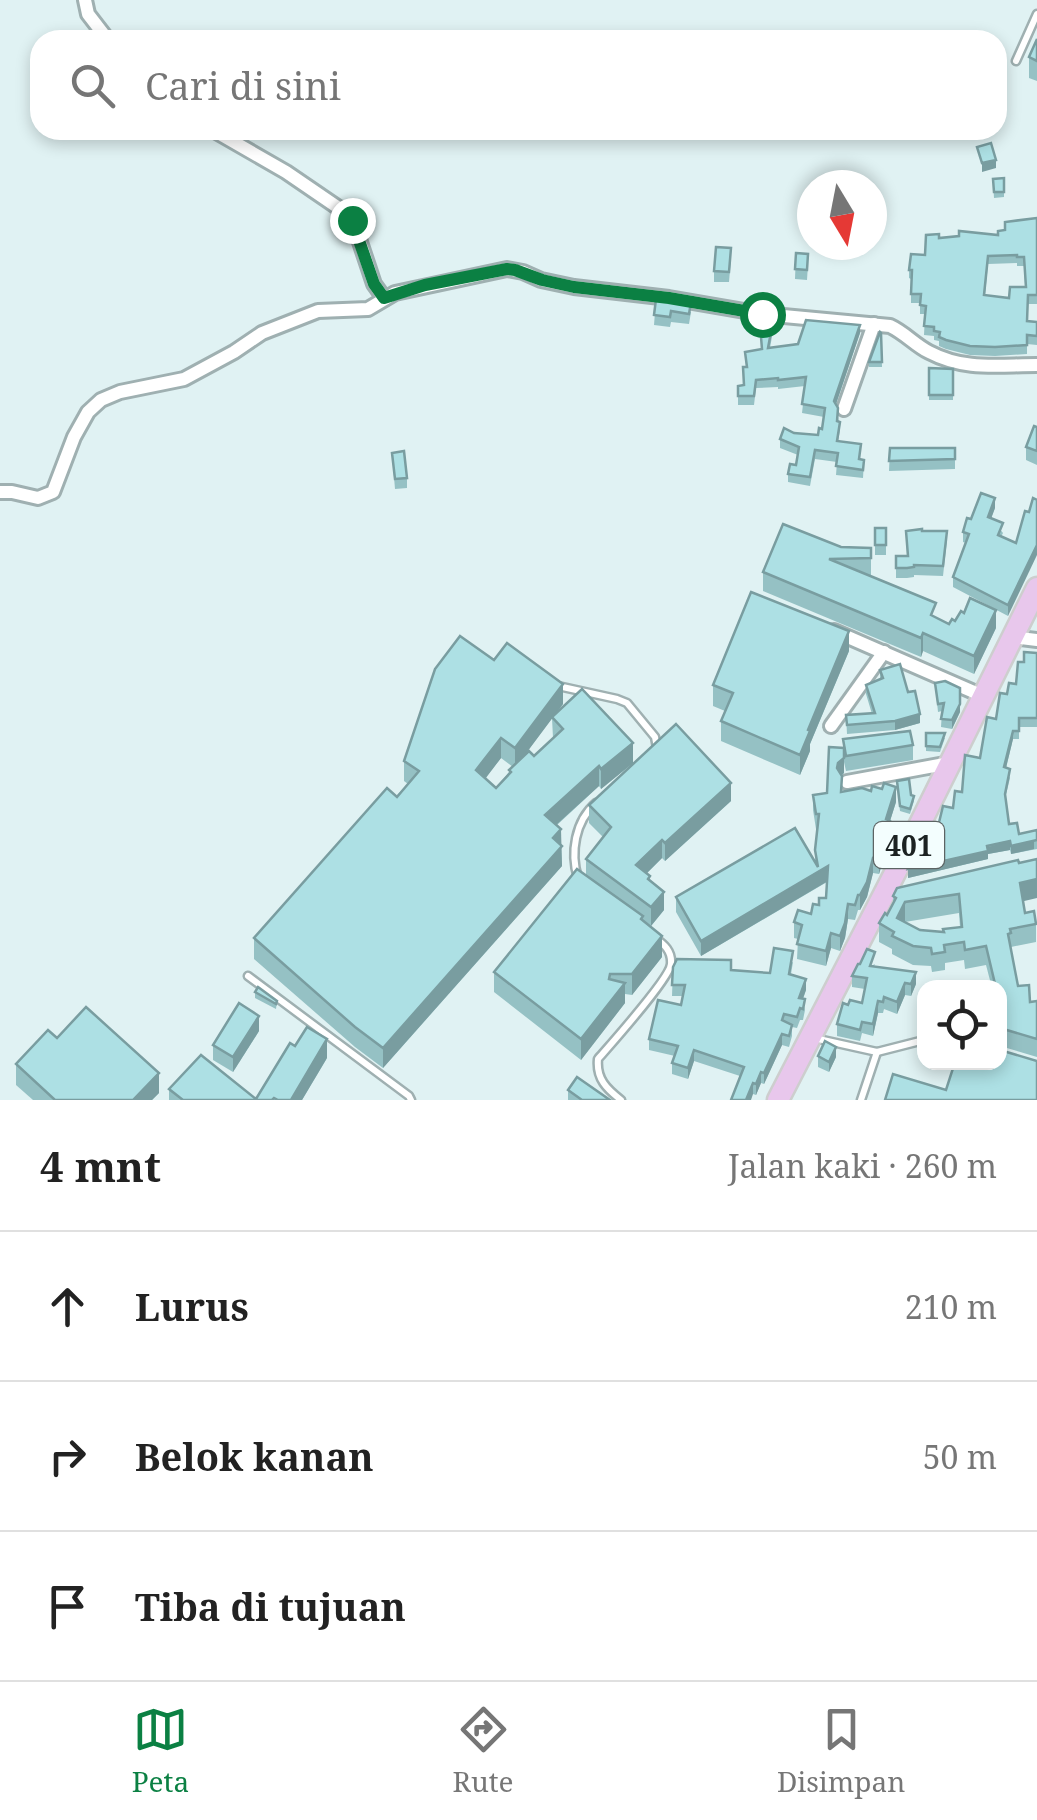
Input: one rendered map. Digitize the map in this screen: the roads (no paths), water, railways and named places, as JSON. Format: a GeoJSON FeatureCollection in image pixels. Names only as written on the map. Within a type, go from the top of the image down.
{"type":"FeatureCollection","features":[{"type":"Feature","properties":{"kind":"main road","name":"401"},"geometry":{"type":"LineString","coordinates":[[778,1100],[1037,588]]}},
{"type":"Feature","properties":{"kind":"street"},"geometry":{"type":"LineString","coordinates":[[85,0],[88,14],[100,30]]}},
{"type":"Feature","properties":{"kind":"street"},"geometry":{"type":"LineString","coordinates":[[230,140],[346,213],[374,284],[384,298]]}},
{"type":"Feature","properties":{"kind":"street"},"geometry":{"type":"LineString","coordinates":[[0,492],[38,498],[53,492],[74,437],[88,412],[101,400],[120,392],[184,379],[262,333],[318,311],[368,309],[384,298],[425,285],[507,269],[574,287],[762,314],[890,326],[924,350],[948,362],[971,367],[1037,365]]}},
{"type":"Feature","properties":{"kind":"street"},"geometry":{"type":"LineString","coordinates":[[844,409],[874,324]]}},
{"type":"Feature","properties":{"kind":"street"},"geometry":{"type":"LineString","coordinates":[[830,629],[983,696]]}},
{"type":"Feature","properties":{"kind":"street"},"geometry":{"type":"LineString","coordinates":[[1012,637],[1037,640]]}},
{"type":"Feature","properties":{"kind":"street"},"geometry":{"type":"LineString","coordinates":[[831,726],[884,652]]}},
{"type":"Feature","properties":{"kind":"street"},"geometry":{"type":"LineString","coordinates":[[847,782],[950,763]]}},
{"type":"Feature","properties":{"kind":"lane"},"geometry":{"type":"LineString","coordinates":[[1016,61],[1037,14]]}},
{"type":"Feature","properties":{"kind":"lane"},"geometry":{"type":"LineString","coordinates":[[556,685],[627,703],[655,738],[654,754]]}},
{"type":"Feature","properties":{"kind":"lane"},"geometry":{"type":"LineString","coordinates":[[580,883],[575,868],[577,830],[581,819],[602,798]]}},
{"type":"Feature","properties":{"kind":"lane"},"geometry":{"type":"LineString","coordinates":[[622,1100],[604,1085],[598,1060],[669,972],[670,954],[652,935]]}},
{"type":"Feature","properties":{"kind":"lane"},"geometry":{"type":"LineString","coordinates":[[248,976],[411,1100]]}},
{"type":"Feature","properties":{"kind":"lane"},"geometry":{"type":"LineString","coordinates":[[810,1037],[878,1052],[917,1041]]}},
{"type":"Feature","properties":{"kind":"lane"},"geometry":{"type":"LineString","coordinates":[[861,1100],[878,1052]]}}]}
